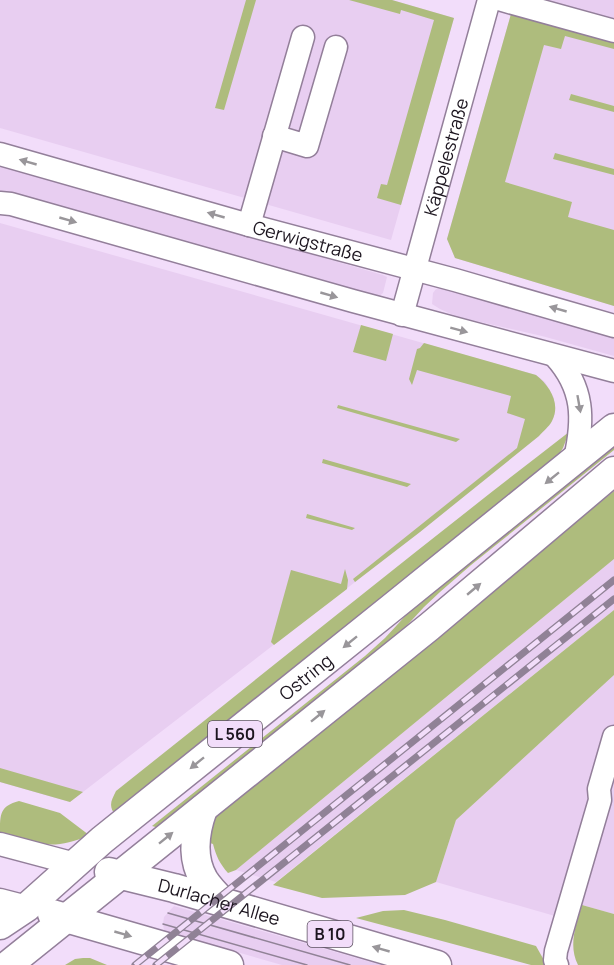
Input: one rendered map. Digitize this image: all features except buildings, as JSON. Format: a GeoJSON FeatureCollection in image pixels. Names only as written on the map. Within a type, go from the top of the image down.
{"type":"FeatureCollection","features":[{"type":"Feature","properties":{"kind":"main road","name":"Ostring"},"geometry":{"type":"LineString","coordinates":[[0,924],[27,907],[102,840],[614,428]]}},
{"type":"Feature","properties":{"kind":"main road","name":"L 560"},"geometry":{"type":"LineString","coordinates":[[121,875],[429,627],[614,471]]}},
{"type":"Feature","properties":{"kind":"main road"},"geometry":{"type":"LineString","coordinates":[[203,809],[195,837],[197,860],[202,877],[223,902]]}},
{"type":"Feature","properties":{"kind":"main road","name":"Durlacher Allee"},"geometry":{"type":"LineString","coordinates":[[75,864],[223,902],[438,965]]}},
{"type":"Feature","properties":{"kind":"main road"},"geometry":{"type":"LineString","coordinates":[[8,965],[121,875]]}},
{"type":"Feature","properties":{"kind":"main road"},"geometry":{"type":"LineString","coordinates":[[27,907],[225,964]]}},
{"type":"Feature","properties":{"kind":"street","name":"Käppelestraße"},"geometry":{"type":"LineString","coordinates":[[402,315],[489,0]]}},
{"type":"Feature","properties":{"kind":"street"},"geometry":{"type":"LineString","coordinates":[[502,0],[614,31]]}},
{"type":"Feature","properties":{"kind":"street"},"geometry":{"type":"LineString","coordinates":[[249,225],[303,37]]}},
{"type":"Feature","properties":{"kind":"street"},"geometry":{"type":"LineString","coordinates":[[274,136],[307,146],[336,47]]}},
{"type":"Feature","properties":{"kind":"street","name":"Gerwigstraße"},"geometry":{"type":"LineString","coordinates":[[0,154],[249,225],[455,279],[614,326]]}},
{"type":"Feature","properties":{"kind":"street"},"geometry":{"type":"LineString","coordinates":[[0,202],[402,315],[614,371]]}},
{"type":"Feature","properties":{"kind":"street"},"geometry":{"type":"LineString","coordinates":[[555,356],[565,367],[578,397],[581,428],[575,459]]}},
{"type":"Feature","properties":{"kind":"street"},"geometry":{"type":"LineString","coordinates":[[556,965],[556,951],[600,800],[599,789],[614,737]]}},
{"type":"Feature","properties":{"kind":"street","name":"Durlacher Allee"},"geometry":{"type":"LineString","coordinates":[[0,844],[75,864]]}},
{"type":"Feature","properties":{"kind":"street"},"geometry":{"type":"LineString","coordinates":[[0,900],[27,907]]}},
{"type":"Feature","properties":{"kind":"shaded area"},"geometry":{"type":"Polygon","coordinates":[[[0,0],[392,0],[454,18],[391,240],[0,128],[0,0]]]}},
{"type":"Feature","properties":{"kind":"shaded area"},"geometry":{"type":"Polygon","coordinates":[[[515,0],[614,0],[614,306],[455,258],[447,239],[515,0]]]}},
{"type":"Feature","properties":{"kind":"shaded area"},"geometry":{"type":"Polygon","coordinates":[[[0,165],[383,275],[387,277],[383,293],[377,298],[0,195],[0,165]]]}},
{"type":"Feature","properties":{"kind":"shaded area"},"geometry":{"type":"Polygon","coordinates":[[[0,223],[536,375],[545,382],[554,398],[555,412],[552,421],[539,436],[420,532],[70,802],[0,782],[0,223]]]}},
{"type":"Feature","properties":{"kind":"shaded area"},"geometry":{"type":"Polygon","coordinates":[[[441,288],[614,337],[614,356],[451,314],[432,304],[433,293],[436,289],[441,288]]]}},
{"type":"Feature","properties":{"kind":"shaded area"},"geometry":{"type":"Polygon","coordinates":[[[614,559],[614,610],[276,882],[236,870],[614,559]]]}},
{"type":"Feature","properties":{"kind":"shaded area"},"geometry":{"type":"Polygon","coordinates":[[[614,675],[614,914],[582,905],[555,916],[436,882],[456,820],[614,675]]]}},
{"type":"Feature","properties":{"kind":"shaded area"},"geometry":{"type":"Polygon","coordinates":[[[174,906],[381,965],[282,965],[164,931],[164,917],[174,906]]]}},
{"type":"Feature","properties":{"kind":"green space"},"geometry":{"type":"Polygon","coordinates":[[[246,0],[256,0],[224,110],[215,108],[246,0]]]}},
{"type":"Feature","properties":{"kind":"green space"},"geometry":{"type":"Polygon","coordinates":[[[349,0],[392,0],[454,18],[401,205],[377,198],[381,184],[387,185],[434,20],[401,10],[400,14],[349,0]]]}},
{"type":"Feature","properties":{"kind":"green space"},"geometry":{"type":"Polygon","coordinates":[[[511,14],[614,41],[614,49],[565,36],[561,49],[544,45],[505,182],[572,202],[568,217],[614,230],[614,306],[455,258],[447,239],[511,14]]]}},
{"type":"Feature","properties":{"kind":"green space"},"geometry":{"type":"Polygon","coordinates":[[[571,94],[614,106],[614,112],[569,100],[571,94]]]}},
{"type":"Feature","properties":{"kind":"green space"},"geometry":{"type":"Polygon","coordinates":[[[555,153],[614,169],[614,175],[553,159],[555,153]]]}},
{"type":"Feature","properties":{"kind":"green space"},"geometry":{"type":"Polygon","coordinates":[[[361,325],[393,334],[386,361],[353,352],[361,325]]]}},
{"type":"Feature","properties":{"kind":"green space"},"geometry":{"type":"Polygon","coordinates":[[[424,343],[536,375],[546,384],[553,396],[554,415],[551,423],[539,436],[355,582],[353,579],[517,448],[525,419],[507,413],[511,396],[417,370],[412,385],[409,379],[417,349],[424,343]]]}},
{"type":"Feature","properties":{"kind":"green space"},"geometry":{"type":"Polygon","coordinates":[[[338,405],[460,439],[456,442],[337,408],[338,405]]]}},
{"type":"Feature","properties":{"kind":"green space"},"geometry":{"type":"Polygon","coordinates":[[[569,432],[563,448],[551,466],[116,816],[111,804],[116,791],[569,432]]]}},
{"type":"Feature","properties":{"kind":"green space"},"geometry":{"type":"Polygon","coordinates":[[[614,441],[614,450],[471,565],[424,607],[389,645],[159,828],[152,826],[365,656],[420,600],[614,441]]]}},
{"type":"Feature","properties":{"kind":"green space"},"geometry":{"type":"Polygon","coordinates":[[[323,459],[411,484],[407,487],[322,463],[323,459]]]}},
{"type":"Feature","properties":{"kind":"green space"},"geometry":{"type":"Polygon","coordinates":[[[614,491],[614,559],[236,870],[228,873],[219,860],[213,844],[207,842],[206,834],[219,811],[614,491]]]}},
{"type":"Feature","properties":{"kind":"green space"},"geometry":{"type":"Polygon","coordinates":[[[307,514],[355,528],[352,530],[306,518],[307,514]]]}},
{"type":"Feature","properties":{"kind":"green space"},"geometry":{"type":"Polygon","coordinates":[[[345,569],[348,580],[347,589],[274,645],[271,642],[291,570],[341,584],[345,569]]]}},
{"type":"Feature","properties":{"kind":"green space"},"geometry":{"type":"Polygon","coordinates":[[[614,610],[614,675],[456,820],[436,882],[405,895],[322,898],[273,885],[614,610]]]}},
{"type":"Feature","properties":{"kind":"green space"},"geometry":{"type":"Polygon","coordinates":[[[0,768],[83,792],[70,802],[0,782],[0,768]]]}},
{"type":"Feature","properties":{"kind":"green space"},"geometry":{"type":"Polygon","coordinates":[[[19,801],[60,813],[89,835],[65,843],[44,844],[0,833],[2,812],[8,805],[19,801]]]}},
{"type":"Feature","properties":{"kind":"green space"},"geometry":{"type":"Polygon","coordinates":[[[582,905],[614,914],[614,965],[578,965],[573,942],[582,905]]]}},
{"type":"Feature","properties":{"kind":"green space"},"geometry":{"type":"Polygon","coordinates":[[[404,910],[536,946],[545,965],[531,965],[356,918],[383,911],[404,910]]]}},
{"type":"Feature","properties":{"kind":"green space"},"geometry":{"type":"Polygon","coordinates":[[[90,958],[107,965],[65,965],[75,959],[90,958]]]}},
{"type":"Feature","properties":{"kind":"tram line"},"geometry":{"type":"LineString","coordinates":[[168,913],[350,965]]}},
{"type":"Feature","properties":{"kind":"tram line"},"geometry":{"type":"LineString","coordinates":[[163,924],[307,965]]}},
{"type":"Feature","properties":{"kind":"railway"},"geometry":{"type":"LineString","coordinates":[[135,965],[614,580]]}},
{"type":"Feature","properties":{"kind":"railway"},"geometry":{"type":"LineString","coordinates":[[156,965],[614,599]]}}]}
